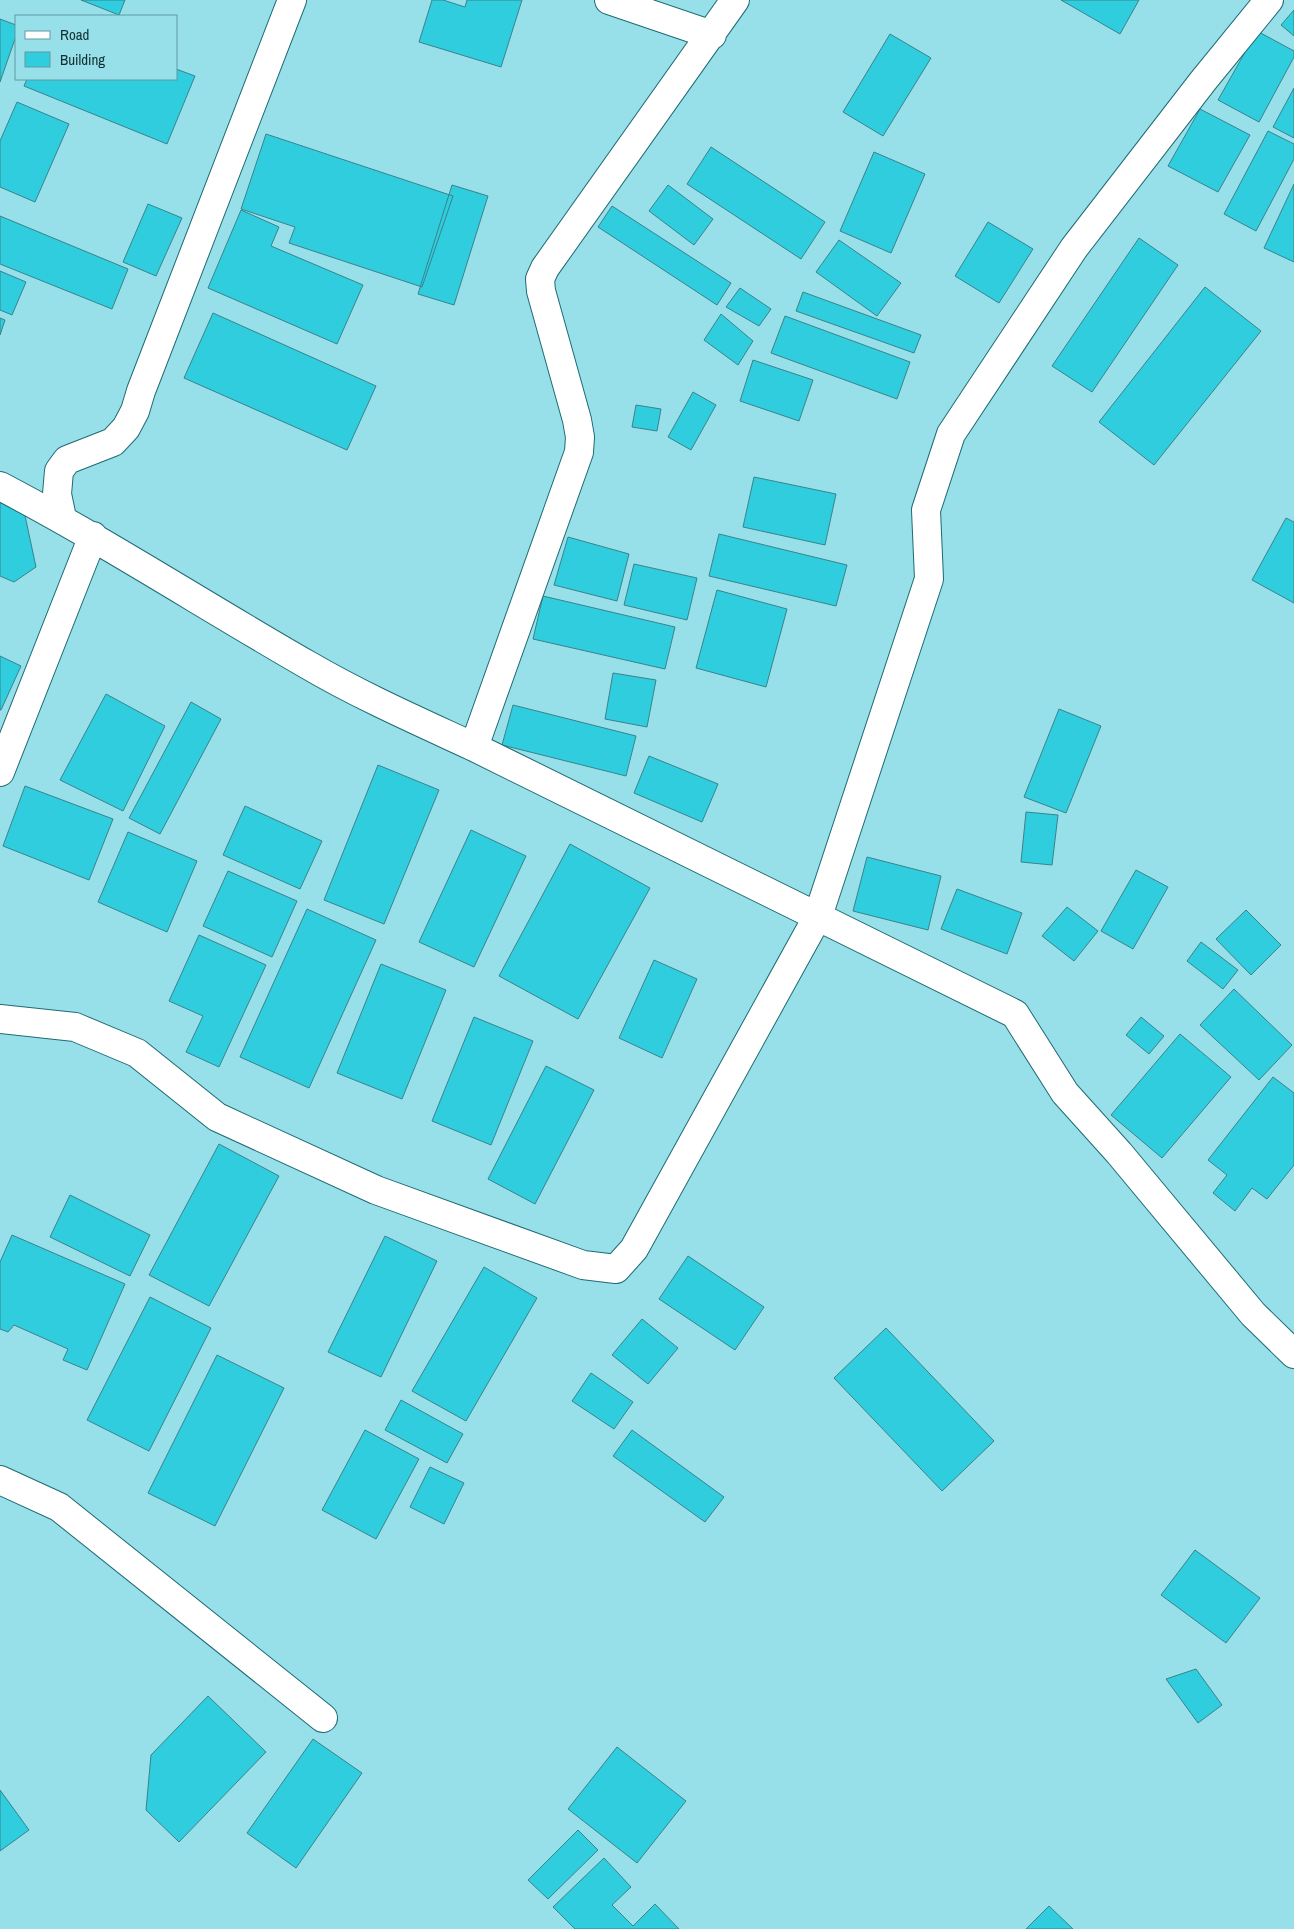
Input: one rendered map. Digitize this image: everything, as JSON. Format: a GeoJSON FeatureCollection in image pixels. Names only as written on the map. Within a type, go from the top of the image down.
{"type":"FeatureCollection","features":[{"type":"Feature","properties":{"kind":"street"},"geometry":{"type":"LineString","coordinates":[[62,518],[57,494],[60,471],[67,460],[113,442],[126,428],[136,411],[141,391],[292,0]]}},
{"type":"Feature","properties":{"kind":"street"},"geometry":{"type":"LineString","coordinates":[[610,0],[712,35]]}},
{"type":"Feature","properties":{"kind":"street"},"geometry":{"type":"LineString","coordinates":[[474,747],[579,452],[580,437],[577,420],[541,291],[540,279],[545,268],[735,0]]}},
{"type":"Feature","properties":{"kind":"street"},"geometry":{"type":"LineString","coordinates":[[0,1019],[75,1027],[137,1053],[217,1117],[376,1190],[583,1265],[616,1269],[634,1249],[818,916],[929,579],[926,510],[951,434],[1074,248],[1203,81],[1269,0]]}},
{"type":"Feature","properties":{"kind":"street"},"geometry":{"type":"LineString","coordinates":[[0,486],[93,536],[309,666],[393,710],[474,747],[1015,1014],[1066,1094],[1119,1153],[1253,1314],[1294,1354]]}},
{"type":"Feature","properties":{"kind":"street"},"geometry":{"type":"LineString","coordinates":[[0,772],[93,536]]}},
{"type":"Feature","properties":{"kind":"street"},"geometry":{"type":"LineString","coordinates":[[0,1480],[59,1507],[323,1718]]}},
{"type":"Feature","properties":{"kind":"building"},"geometry":{"type":"Polygon","coordinates":[[[81,0],[125,0],[119,15],[81,0]]]}},
{"type":"Feature","properties":{"kind":"building"},"geometry":{"type":"Polygon","coordinates":[[[432,0],[443,0],[465,7],[467,0],[522,0],[501,67],[419,42],[432,0]]]}},
{"type":"Feature","properties":{"kind":"building"},"geometry":{"type":"Polygon","coordinates":[[[1061,0],[1139,0],[1120,34],[1061,0]]]}},
{"type":"Feature","properties":{"kind":"building"},"geometry":{"type":"Polygon","coordinates":[[[1294,10],[1294,36],[1281,25],[1294,10]]]}},
{"type":"Feature","properties":{"kind":"building"},"geometry":{"type":"Polygon","coordinates":[[[0,19],[15,25],[15,39],[0,82],[0,19]]]}},
{"type":"Feature","properties":{"kind":"building"},"geometry":{"type":"Polygon","coordinates":[[[1257,31],[1294,51],[1294,57],[1259,122],[1218,100],[1257,31]]]}},
{"type":"Feature","properties":{"kind":"building"},"geometry":{"type":"Polygon","coordinates":[[[890,34],[931,58],[883,136],[843,112],[890,34]]]}},
{"type":"Feature","properties":{"kind":"building"},"geometry":{"type":"Polygon","coordinates":[[[178,70],[195,76],[167,144],[24,86],[27,80],[178,80],[178,70]]]}},
{"type":"Feature","properties":{"kind":"building"},"geometry":{"type":"Polygon","coordinates":[[[1294,88],[1294,138],[1273,127],[1294,88]]]}},
{"type":"Feature","properties":{"kind":"building"},"geometry":{"type":"Polygon","coordinates":[[[17,102],[69,124],[35,202],[0,187],[0,141],[17,102]]]}},
{"type":"Feature","properties":{"kind":"building"},"geometry":{"type":"Polygon","coordinates":[[[1200,109],[1250,135],[1218,192],[1168,166],[1200,109]]]}},
{"type":"Feature","properties":{"kind":"building"},"geometry":{"type":"Polygon","coordinates":[[[1268,131],[1294,144],[1294,159],[1256,231],[1224,214],[1268,131]]]}},
{"type":"Feature","properties":{"kind":"building"},"geometry":{"type":"Polygon","coordinates":[[[266,134],[453,196],[422,287],[289,243],[295,227],[241,209],[266,134]]]}},
{"type":"Feature","properties":{"kind":"building"},"geometry":{"type":"Polygon","coordinates":[[[711,147],[825,222],[801,259],[687,184],[711,147]]]}},
{"type":"Feature","properties":{"kind":"building"},"geometry":{"type":"Polygon","coordinates":[[[874,152],[925,174],[891,253],[840,231],[874,152]]]}},
{"type":"Feature","properties":{"kind":"building"},"geometry":{"type":"Polygon","coordinates":[[[1294,184],[1294,262],[1264,248],[1294,184]]]}},
{"type":"Feature","properties":{"kind":"building"},"geometry":{"type":"Polygon","coordinates":[[[452,185],[488,196],[454,305],[418,294],[452,185]]]}},
{"type":"Feature","properties":{"kind":"building"},"geometry":{"type":"Polygon","coordinates":[[[668,185],[713,219],[694,245],[649,211],[668,185]]]}},
{"type":"Feature","properties":{"kind":"building"},"geometry":{"type":"Polygon","coordinates":[[[148,204],[182,218],[156,276],[123,262],[148,204]]]}},
{"type":"Feature","properties":{"kind":"building"},"geometry":{"type":"Polygon","coordinates":[[[612,206],[731,283],[717,305],[598,227],[612,206]]]}},
{"type":"Feature","properties":{"kind":"building"},"geometry":{"type":"Polygon","coordinates":[[[241,210],[279,227],[271,246],[363,285],[337,344],[208,288],[241,210]]]}},
{"type":"Feature","properties":{"kind":"building"},"geometry":{"type":"Polygon","coordinates":[[[0,216],[128,269],[112,309],[0,264],[0,216]]]}},
{"type":"Feature","properties":{"kind":"building"},"geometry":{"type":"Polygon","coordinates":[[[988,222],[1033,249],[999,303],[955,276],[988,222]]]}},
{"type":"Feature","properties":{"kind":"building"},"geometry":{"type":"Polygon","coordinates":[[[1139,238],[1178,265],[1092,392],[1052,366],[1139,238]]]}},
{"type":"Feature","properties":{"kind":"building"},"geometry":{"type":"Polygon","coordinates":[[[839,240],[901,283],[877,316],[816,272],[839,240]]]}},
{"type":"Feature","properties":{"kind":"building"},"geometry":{"type":"Polygon","coordinates":[[[0,271],[26,282],[12,315],[0,310],[0,271]]]}},
{"type":"Feature","properties":{"kind":"building"},"geometry":{"type":"Polygon","coordinates":[[[1205,287],[1261,331],[1154,465],[1099,422],[1205,287]]]}},
{"type":"Feature","properties":{"kind":"building"},"geometry":{"type":"Polygon","coordinates":[[[740,288],[771,309],[759,326],[726,307],[740,288]]]}},
{"type":"Feature","properties":{"kind":"building"},"geometry":{"type":"Polygon","coordinates":[[[803,292],[921,335],[914,353],[796,311],[803,292]]]}},
{"type":"Feature","properties":{"kind":"building"},"geometry":{"type":"Polygon","coordinates":[[[213,313],[376,386],[347,450],[184,378],[213,313]]]}},
{"type":"Feature","properties":{"kind":"building"},"geometry":{"type":"Polygon","coordinates":[[[721,314],[753,341],[738,365],[704,340],[721,314]]]}},
{"type":"Feature","properties":{"kind":"building"},"geometry":{"type":"Polygon","coordinates":[[[785,316],[910,362],[897,399],[771,353],[785,316]]]}},
{"type":"Feature","properties":{"kind":"building"},"geometry":{"type":"Polygon","coordinates":[[[0,318],[5,320],[0,335],[0,318]]]}},
{"type":"Feature","properties":{"kind":"building"},"geometry":{"type":"Polygon","coordinates":[[[753,360],[813,380],[799,421],[740,401],[753,360]]]}},
{"type":"Feature","properties":{"kind":"building"},"geometry":{"type":"Polygon","coordinates":[[[693,392],[716,405],[691,450],[668,437],[693,392]]]}},
{"type":"Feature","properties":{"kind":"building"},"geometry":{"type":"Polygon","coordinates":[[[636,405],[661,409],[657,431],[632,427],[636,405]]]}},
{"type":"Feature","properties":{"kind":"building"},"geometry":{"type":"Polygon","coordinates":[[[754,477],[836,494],[825,545],[743,527],[754,477]]]}},
{"type":"Feature","properties":{"kind":"building"},"geometry":{"type":"Polygon","coordinates":[[[0,500],[24,511],[36,567],[14,582],[0,576],[0,500]]]}},
{"type":"Feature","properties":{"kind":"building"},"geometry":{"type":"Polygon","coordinates":[[[1286,518],[1294,522],[1294,603],[1252,580],[1286,518]]]}},
{"type":"Feature","properties":{"kind":"building"},"geometry":{"type":"Polygon","coordinates":[[[719,534],[847,565],[836,606],[709,576],[719,534]]]}},
{"type":"Feature","properties":{"kind":"building"},"geometry":{"type":"Polygon","coordinates":[[[568,537],[629,554],[617,601],[554,585],[568,537]]]}},
{"type":"Feature","properties":{"kind":"building"},"geometry":{"type":"Polygon","coordinates":[[[634,564],[697,578],[687,620],[624,605],[634,564]]]}},
{"type":"Feature","properties":{"kind":"building"},"geometry":{"type":"Polygon","coordinates":[[[717,590],[787,609],[766,687],[696,668],[717,590]]]}},
{"type":"Feature","properties":{"kind":"building"},"geometry":{"type":"Polygon","coordinates":[[[543,596],[675,627],[665,669],[533,639],[543,596]]]}},
{"type":"Feature","properties":{"kind":"building"},"geometry":{"type":"Polygon","coordinates":[[[0,656],[21,666],[1,710],[0,710],[0,656]]]}},
{"type":"Feature","properties":{"kind":"building"},"geometry":{"type":"Polygon","coordinates":[[[613,673],[656,680],[647,727],[605,719],[613,673]]]}},
{"type":"Feature","properties":{"kind":"building"},"geometry":{"type":"Polygon","coordinates":[[[106,694],[165,726],[123,811],[60,780],[106,694]]]}},
{"type":"Feature","properties":{"kind":"building"},"geometry":{"type":"Polygon","coordinates":[[[191,702],[221,719],[160,834],[129,818],[191,702]]]}},
{"type":"Feature","properties":{"kind":"building"},"geometry":{"type":"Polygon","coordinates":[[[513,705],[636,736],[626,776],[502,745],[513,705]]]}},
{"type":"Feature","properties":{"kind":"building"},"geometry":{"type":"Polygon","coordinates":[[[1059,709],[1101,726],[1066,813],[1024,797],[1059,709]]]}},
{"type":"Feature","properties":{"kind":"building"},"geometry":{"type":"Polygon","coordinates":[[[649,756],[718,784],[702,822],[634,793],[649,756]]]}},
{"type":"Feature","properties":{"kind":"building"},"geometry":{"type":"Polygon","coordinates":[[[378,765],[439,790],[384,924],[324,900],[378,765]]]}},
{"type":"Feature","properties":{"kind":"building"},"geometry":{"type":"Polygon","coordinates":[[[25,786],[113,819],[89,880],[3,846],[25,786]]]}},
{"type":"Feature","properties":{"kind":"building"},"geometry":{"type":"Polygon","coordinates":[[[245,806],[322,841],[300,889],[223,855],[245,806]]]}},
{"type":"Feature","properties":{"kind":"building"},"geometry":{"type":"Polygon","coordinates":[[[1026,812],[1058,815],[1052,865],[1021,862],[1026,812]]]}},
{"type":"Feature","properties":{"kind":"building"},"geometry":{"type":"Polygon","coordinates":[[[471,830],[526,856],[474,967],[419,942],[471,830]]]}},
{"type":"Feature","properties":{"kind":"building"},"geometry":{"type":"Polygon","coordinates":[[[128,832],[197,861],[167,932],[98,902],[128,832]]]}},
{"type":"Feature","properties":{"kind":"building"},"geometry":{"type":"Polygon","coordinates":[[[570,844],[650,888],[578,1019],[499,976],[570,844]]]}},
{"type":"Feature","properties":{"kind":"building"},"geometry":{"type":"Polygon","coordinates":[[[867,857],[941,876],[928,930],[853,911],[867,857]]]}},
{"type":"Feature","properties":{"kind":"building"},"geometry":{"type":"Polygon","coordinates":[[[1136,870],[1168,887],[1133,949],[1101,931],[1136,870]]]}},
{"type":"Feature","properties":{"kind":"building"},"geometry":{"type":"Polygon","coordinates":[[[228,871],[297,901],[272,957],[203,926],[228,871]]]}},
{"type":"Feature","properties":{"kind":"building"},"geometry":{"type":"Polygon","coordinates":[[[957,889],[1022,913],[1007,954],[941,929],[957,889]]]}},
{"type":"Feature","properties":{"kind":"building"},"geometry":{"type":"Polygon","coordinates":[[[1067,907],[1098,931],[1074,961],[1042,936],[1067,907]]]}},
{"type":"Feature","properties":{"kind":"building"},"geometry":{"type":"Polygon","coordinates":[[[307,909],[376,940],[309,1088],[240,1057],[307,909]]]}},
{"type":"Feature","properties":{"kind":"building"},"geometry":{"type":"Polygon","coordinates":[[[1246,910],[1281,945],[1251,975],[1216,939],[1246,910]]]}},
{"type":"Feature","properties":{"kind":"building"},"geometry":{"type":"Polygon","coordinates":[[[199,935],[266,965],[219,1067],[186,1052],[203,1016],[169,1001],[199,935]]]}},
{"type":"Feature","properties":{"kind":"building"},"geometry":{"type":"Polygon","coordinates":[[[1201,942],[1238,970],[1223,989],[1187,961],[1201,942]]]}},
{"type":"Feature","properties":{"kind":"building"},"geometry":{"type":"Polygon","coordinates":[[[654,960],[697,979],[662,1058],[619,1038],[654,960]]]}},
{"type":"Feature","properties":{"kind":"building"},"geometry":{"type":"Polygon","coordinates":[[[381,964],[446,990],[402,1099],[337,1073],[381,964]]]}},
{"type":"Feature","properties":{"kind":"building"},"geometry":{"type":"Polygon","coordinates":[[[1234,989],[1292,1045],[1259,1080],[1200,1025],[1234,989]]]}},
{"type":"Feature","properties":{"kind":"building"},"geometry":{"type":"Polygon","coordinates":[[[474,1017],[533,1041],[491,1145],[432,1121],[474,1017]]]}},
{"type":"Feature","properties":{"kind":"building"},"geometry":{"type":"Polygon","coordinates":[[[1141,1017],[1164,1036],[1149,1054],[1126,1035],[1141,1017]]]}},
{"type":"Feature","properties":{"kind":"building"},"geometry":{"type":"Polygon","coordinates":[[[1180,1034],[1231,1077],[1162,1158],[1111,1115],[1180,1034]]]}},
{"type":"Feature","properties":{"kind":"building"},"geometry":{"type":"Polygon","coordinates":[[[546,1066],[594,1090],[535,1204],[488,1179],[546,1066]]]}},
{"type":"Feature","properties":{"kind":"building"},"geometry":{"type":"Polygon","coordinates":[[[1273,1077],[1294,1093],[1294,1165],[1267,1199],[1252,1188],[1235,1211],[1213,1193],[1227,1175],[1208,1160],[1273,1077]]]}},
{"type":"Feature","properties":{"kind":"building"},"geometry":{"type":"Polygon","coordinates":[[[219,1144],[279,1176],[209,1306],[149,1275],[219,1144]]]}},
{"type":"Feature","properties":{"kind":"building"},"geometry":{"type":"Polygon","coordinates":[[[70,1195],[150,1235],[130,1276],[50,1237],[70,1195]]]}},
{"type":"Feature","properties":{"kind":"building"},"geometry":{"type":"Polygon","coordinates":[[[12,1235],[125,1284],[87,1370],[63,1360],[68,1349],[14,1325],[8,1332],[0,1329],[0,1262],[12,1235]]]}},
{"type":"Feature","properties":{"kind":"building"},"geometry":{"type":"Polygon","coordinates":[[[385,1236],[437,1261],[381,1377],[328,1352],[385,1236]]]}},
{"type":"Feature","properties":{"kind":"building"},"geometry":{"type":"Polygon","coordinates":[[[688,1256],[764,1307],[735,1350],[659,1299],[688,1256]]]}},
{"type":"Feature","properties":{"kind":"building"},"geometry":{"type":"Polygon","coordinates":[[[484,1267],[537,1298],[466,1421],[412,1391],[484,1267]]]}},
{"type":"Feature","properties":{"kind":"building"},"geometry":{"type":"Polygon","coordinates":[[[150,1297],[211,1328],[149,1451],[87,1420],[150,1297]]]}},
{"type":"Feature","properties":{"kind":"building"},"geometry":{"type":"Polygon","coordinates":[[[642,1319],[678,1348],[648,1384],[612,1355],[642,1319]]]}},
{"type":"Feature","properties":{"kind":"building"},"geometry":{"type":"Polygon","coordinates":[[[886,1328],[994,1441],[942,1491],[834,1378],[886,1328]]]}},
{"type":"Feature","properties":{"kind":"building"},"geometry":{"type":"Polygon","coordinates":[[[217,1355],[284,1388],[215,1526],[148,1493],[217,1355]]]}},
{"type":"Feature","properties":{"kind":"building"},"geometry":{"type":"Polygon","coordinates":[[[591,1373],[633,1402],[614,1429],[572,1401],[591,1373]]]}},
{"type":"Feature","properties":{"kind":"building"},"geometry":{"type":"Polygon","coordinates":[[[401,1400],[463,1434],[447,1463],[385,1430],[401,1400]]]}},
{"type":"Feature","properties":{"kind":"building"},"geometry":{"type":"Polygon","coordinates":[[[365,1430],[419,1459],[376,1539],[322,1510],[365,1430]]]}},
{"type":"Feature","properties":{"kind":"building"},"geometry":{"type":"Polygon","coordinates":[[[632,1430],[724,1497],[705,1522],[613,1456],[632,1430]]]}},
{"type":"Feature","properties":{"kind":"building"},"geometry":{"type":"Polygon","coordinates":[[[430,1467],[464,1483],[444,1524],[410,1507],[430,1467]]]}},
{"type":"Feature","properties":{"kind":"building"},"geometry":{"type":"Polygon","coordinates":[[[1195,1550],[1260,1598],[1226,1643],[1161,1595],[1195,1550]]]}},
{"type":"Feature","properties":{"kind":"building"},"geometry":{"type":"Polygon","coordinates":[[[1196,1669],[1222,1705],[1198,1723],[1166,1679],[1196,1669]]]}},
{"type":"Feature","properties":{"kind":"building"},"geometry":{"type":"Polygon","coordinates":[[[208,1696],[266,1752],[179,1842],[146,1810],[151,1755],[208,1696]]]}},
{"type":"Feature","properties":{"kind":"building"},"geometry":{"type":"Polygon","coordinates":[[[313,1739],[362,1773],[296,1868],[247,1833],[313,1739]]]}},
{"type":"Feature","properties":{"kind":"building"},"geometry":{"type":"Polygon","coordinates":[[[617,1747],[686,1801],[637,1863],[568,1809],[617,1747]]]}},
{"type":"Feature","properties":{"kind":"building"},"geometry":{"type":"Polygon","coordinates":[[[0,1790],[29,1830],[0,1851],[0,1790]]]}},
{"type":"Feature","properties":{"kind":"building"},"geometry":{"type":"Polygon","coordinates":[[[578,1830],[598,1850],[548,1899],[528,1880],[578,1830]]]}},
{"type":"Feature","properties":{"kind":"building"},"geometry":{"type":"Polygon","coordinates":[[[604,1858],[631,1887],[612,1905],[633,1926],[655,1904],[679,1929],[575,1929],[553,1907],[604,1858]]]}},
{"type":"Feature","properties":{"kind":"building"},"geometry":{"type":"Polygon","coordinates":[[[1049,1906],[1073,1929],[1026,1929],[1049,1906]]]}}]}
